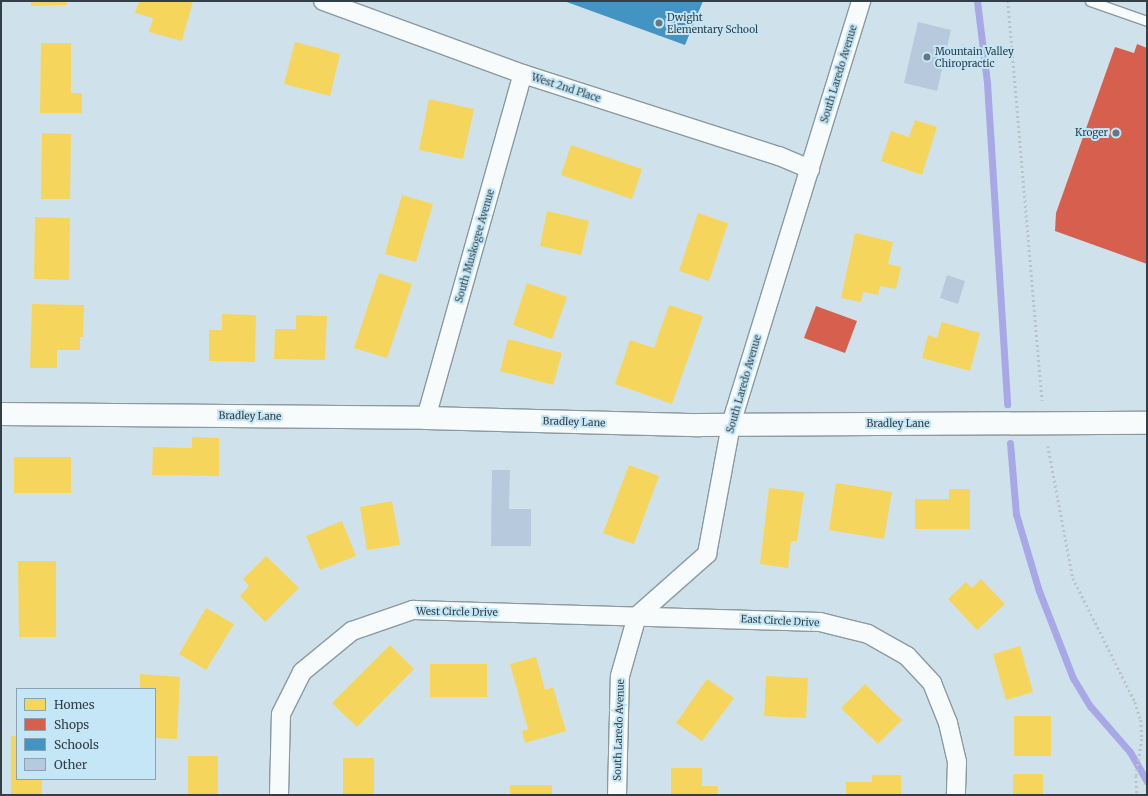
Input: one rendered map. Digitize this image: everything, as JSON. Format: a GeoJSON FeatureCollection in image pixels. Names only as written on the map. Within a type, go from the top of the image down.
{"type":"FeatureCollection","features":[{"type":"Feature","properties":{"kind":"street","name":"West 2nd Place"},"geometry":{"type":"LineString","coordinates":[[323,1],[523,74],[779,156],[810,169]]}},
{"type":"Feature","properties":{"kind":"street","name":"South Laredo Avenue"},"geometry":{"type":"LineString","coordinates":[[617,795],[620,676],[637,616],[706,554],[731,424],[861,1]]}},
{"type":"Feature","properties":{"kind":"street","name":"South Muskogee Avenue"},"geometry":{"type":"LineString","coordinates":[[426,418],[523,74]]}},
{"type":"Feature","properties":{"kind":"street","name":"Bradley Lane"},"geometry":{"type":"LineString","coordinates":[[1,414],[426,418],[731,424],[1147,423]]}},
{"type":"Feature","properties":{"kind":"street","name":"West Circle Drive"},"geometry":{"type":"LineString","coordinates":[[279,795],[281,714],[302,672],[352,630],[413,610],[637,616]]}},
{"type":"Feature","properties":{"kind":"street","name":"East Circle Drive"},"geometry":{"type":"LineString","coordinates":[[637,616],[820,622],[868,634],[907,656],[932,683],[948,723],[957,762],[956,795]]}},
{"type":"Feature","properties":{"kind":"lane"},"geometry":{"type":"LineString","coordinates":[[1090,1],[1147,21]]}},
{"type":"Feature","properties":{"kind":"path"},"geometry":{"type":"LineString","coordinates":[[1008,1],[1044,423],[1073,578],[1135,702],[1141,720],[1142,739],[1136,776],[1138,795]]}},
{"type":"Feature","properties":{"kind":"building: Homes"},"geometry":{"type":"Polygon","coordinates":[[[31,1],[66,1],[67,5],[31,6],[31,1]]]}},
{"type":"Feature","properties":{"kind":"building: Homes"},"geometry":{"type":"Polygon","coordinates":[[[139,1],[193,1],[182,41],[149,32],[153,18],[135,13],[139,1]]]}},
{"type":"Feature","properties":{"kind":"building: Homes"},"geometry":{"type":"Polygon","coordinates":[[[295,42],[340,54],[330,96],[284,84],[295,42]]]}},
{"type":"Feature","properties":{"kind":"building: Homes"},"geometry":{"type":"Polygon","coordinates":[[[41,43],[71,43],[71,93],[82,93],[82,113],[40,113],[41,43]]]}},
{"type":"Feature","properties":{"kind":"building: Homes"},"geometry":{"type":"Polygon","coordinates":[[[429,99],[474,109],[463,159],[419,150],[429,99]]]}},
{"type":"Feature","properties":{"kind":"building: Homes"},"geometry":{"type":"Polygon","coordinates":[[[915,120],[937,127],[922,175],[881,161],[891,131],[909,137],[915,120]]]}},
{"type":"Feature","properties":{"kind":"building: Homes"},"geometry":{"type":"Polygon","coordinates":[[[42,133],[71,134],[70,199],[41,199],[42,133]]]}},
{"type":"Feature","properties":{"kind":"building: Homes"},"geometry":{"type":"Polygon","coordinates":[[[571,145],[642,169],[632,199],[561,175],[571,145]]]}},
{"type":"Feature","properties":{"kind":"building: Homes"},"geometry":{"type":"Polygon","coordinates":[[[402,195],[433,204],[416,262],[385,254],[402,195]]]}},
{"type":"Feature","properties":{"kind":"building: Homes"},"geometry":{"type":"Polygon","coordinates":[[[547,211],[589,221],[581,255],[540,246],[547,211]]]}},
{"type":"Feature","properties":{"kind":"building: Homes"},"geometry":{"type":"Polygon","coordinates":[[[698,213],[728,223],[709,281],[679,271],[698,213]]]}},
{"type":"Feature","properties":{"kind":"building: Homes"},"geometry":{"type":"Polygon","coordinates":[[[35,217],[70,218],[69,280],[34,279],[35,217]]]}},
{"type":"Feature","properties":{"kind":"building: Homes"},"geometry":{"type":"Polygon","coordinates":[[[855,233],[893,242],[888,264],[901,267],[896,289],[880,286],[878,295],[863,292],[861,302],[841,298],[855,233]]]}},
{"type":"Feature","properties":{"kind":"building: Homes"},"geometry":{"type":"Polygon","coordinates":[[[379,273],[412,284],[387,358],[354,348],[379,273]]]}},
{"type":"Feature","properties":{"kind":"building: Homes"},"geometry":{"type":"Polygon","coordinates":[[[527,283],[567,297],[552,339],[513,325],[527,283]]]}},
{"type":"Feature","properties":{"kind":"building: Homes"},"geometry":{"type":"Polygon","coordinates":[[[32,304],[84,305],[83,337],[80,337],[80,350],[57,350],[57,368],[30,368],[32,304]]]}},
{"type":"Feature","properties":{"kind":"building: Homes"},"geometry":{"type":"Polygon","coordinates":[[[669,305],[703,316],[672,404],[615,384],[630,340],[654,348],[669,305]]]}},
{"type":"Feature","properties":{"kind":"building: Homes"},"geometry":{"type":"Polygon","coordinates":[[[222,314],[256,315],[255,362],[209,361],[209,330],[222,330],[222,314]]]}},
{"type":"Feature","properties":{"kind":"building: Homes"},"geometry":{"type":"Polygon","coordinates":[[[296,315],[327,316],[325,360],[274,359],[275,329],[296,329],[296,315]]]}},
{"type":"Feature","properties":{"kind":"building: Homes"},"geometry":{"type":"Polygon","coordinates":[[[942,322],[980,333],[970,371],[922,358],[928,335],[937,338],[942,322]]]}},
{"type":"Feature","properties":{"kind":"building: Homes"},"geometry":{"type":"Polygon","coordinates":[[[508,339],[562,353],[553,385],[500,371],[508,339]]]}},
{"type":"Feature","properties":{"kind":"building: Homes"},"geometry":{"type":"Polygon","coordinates":[[[192,437],[219,438],[219,476],[152,475],[153,447],[192,448],[192,437]]]}},
{"type":"Feature","properties":{"kind":"building: Homes"},"geometry":{"type":"Polygon","coordinates":[[[14,457],[71,457],[71,493],[14,493],[14,457]]]}},
{"type":"Feature","properties":{"kind":"building: Homes"},"geometry":{"type":"Polygon","coordinates":[[[629,465],[659,476],[634,544],[603,533],[629,465]]]}},
{"type":"Feature","properties":{"kind":"building: Homes"},"geometry":{"type":"Polygon","coordinates":[[[836,483],[892,492],[884,539],[829,530],[836,483]]]}},
{"type":"Feature","properties":{"kind":"building: Homes"},"geometry":{"type":"Polygon","coordinates":[[[769,488],[804,492],[797,541],[791,541],[788,568],[760,564],[769,488]]]}},
{"type":"Feature","properties":{"kind":"building: Homes"},"geometry":{"type":"Polygon","coordinates":[[[949,489],[970,489],[970,529],[915,529],[915,499],[949,499],[949,489]]]}},
{"type":"Feature","properties":{"kind":"building: Homes"},"geometry":{"type":"Polygon","coordinates":[[[392,501],[400,545],[367,550],[360,507],[392,501]]]}},
{"type":"Feature","properties":{"kind":"building: Homes"},"geometry":{"type":"Polygon","coordinates":[[[342,521],[356,556],[320,570],[306,536],[342,521]]]}},
{"type":"Feature","properties":{"kind":"building: Homes"},"geometry":{"type":"Polygon","coordinates":[[[266,556],[299,588],[265,622],[240,596],[249,586],[243,579],[266,556]]]}},
{"type":"Feature","properties":{"kind":"building: Homes"},"geometry":{"type":"Polygon","coordinates":[[[18,561],[56,561],[56,637],[19,637],[18,561]]]}},
{"type":"Feature","properties":{"kind":"building: Homes"},"geometry":{"type":"Polygon","coordinates":[[[981,579],[1005,604],[977,630],[948,599],[966,582],[972,588],[981,579]]]}},
{"type":"Feature","properties":{"kind":"building: Homes"},"geometry":{"type":"Polygon","coordinates":[[[206,608],[234,624],[206,670],[179,654],[206,608]]]}},
{"type":"Feature","properties":{"kind":"building: Homes"},"geometry":{"type":"Polygon","coordinates":[[[390,645],[414,669],[357,727],[332,703],[390,645]]]}},
{"type":"Feature","properties":{"kind":"building: Homes"},"geometry":{"type":"Polygon","coordinates":[[[1020,646],[1033,692],[1006,700],[993,654],[1020,646]]]}},
{"type":"Feature","properties":{"kind":"building: Homes"},"geometry":{"type":"Polygon","coordinates":[[[536,657],[545,690],[553,687],[566,731],[525,743],[522,731],[528,729],[510,664],[536,657]]]}},
{"type":"Feature","properties":{"kind":"building: Homes"},"geometry":{"type":"Polygon","coordinates":[[[430,664],[487,664],[487,697],[430,697],[430,664]]]}},
{"type":"Feature","properties":{"kind":"building: Homes"},"geometry":{"type":"Polygon","coordinates":[[[140,674],[180,677],[177,739],[156,738],[156,688],[140,688],[140,674]]]}},
{"type":"Feature","properties":{"kind":"building: Homes"},"geometry":{"type":"Polygon","coordinates":[[[766,676],[808,678],[806,718],[764,716],[766,676]]]}},
{"type":"Feature","properties":{"kind":"building: Homes"},"geometry":{"type":"Polygon","coordinates":[[[707,679],[734,698],[702,741],[676,723],[707,679]]]}},
{"type":"Feature","properties":{"kind":"building: Homes"},"geometry":{"type":"Polygon","coordinates":[[[865,684],[902,720],[878,744],[841,708],[865,684]]]}},
{"type":"Feature","properties":{"kind":"building: Homes"},"geometry":{"type":"Polygon","coordinates":[[[1014,716],[1051,716],[1051,756],[1014,756],[1014,716]]]}},
{"type":"Feature","properties":{"kind":"building: Homes"},"geometry":{"type":"Polygon","coordinates":[[[11,736],[16,736],[16,780],[42,780],[42,795],[11,795],[11,736]]]}},
{"type":"Feature","properties":{"kind":"building: Homes"},"geometry":{"type":"Polygon","coordinates":[[[188,756],[218,756],[218,795],[188,795],[188,756]]]}},
{"type":"Feature","properties":{"kind":"building: Homes"},"geometry":{"type":"Polygon","coordinates":[[[343,758],[374,758],[374,795],[343,795],[343,758]]]}},
{"type":"Feature","properties":{"kind":"building: Homes"},"geometry":{"type":"Polygon","coordinates":[[[671,768],[702,768],[702,786],[718,786],[718,795],[671,795],[671,768]]]}},
{"type":"Feature","properties":{"kind":"building: Homes"},"geometry":{"type":"Polygon","coordinates":[[[1013,774],[1043,774],[1043,795],[1013,795],[1013,774]]]}},
{"type":"Feature","properties":{"kind":"building: Homes"},"geometry":{"type":"Polygon","coordinates":[[[872,775],[901,775],[901,795],[846,795],[846,782],[872,782],[872,775]]]}},
{"type":"Feature","properties":{"kind":"building: Homes"},"geometry":{"type":"Polygon","coordinates":[[[510,785],[552,785],[552,795],[510,795],[510,785]]]}},
{"type":"Feature","properties":{"kind":"building: Shops","name":"Kroger"},"geometry":{"type":"Polygon","coordinates":[[[1137,44],[1147,48],[1147,264],[1055,231],[1056,213],[1115,47],[1134,53],[1137,44]]]}},
{"type":"Feature","properties":{"kind":"building: Shops"},"geometry":{"type":"Polygon","coordinates":[[[816,306],[857,321],[845,353],[804,338],[816,306]]]}},
{"type":"Feature","properties":{"kind":"building: Schools","name":"Dwight Elementary School"},"geometry":{"type":"Polygon","coordinates":[[[564,1],[703,1],[685,45],[564,1]]]}},
{"type":"Feature","properties":{"kind":"building: Other","name":"Mountain Valley Chiropractic"},"geometry":{"type":"Polygon","coordinates":[[[918,22],[951,30],[937,91],[904,83],[918,22]]]}},
{"type":"Feature","properties":{"kind":"building: Other"},"geometry":{"type":"Polygon","coordinates":[[[947,275],[965,281],[958,304],[940,298],[947,275]]]}},
{"type":"Feature","properties":{"kind":"building: Other"},"geometry":{"type":"Polygon","coordinates":[[[492,470],[510,470],[509,509],[531,509],[531,546],[491,546],[492,470]]]}},
{"type":"Feature","properties":{"kind":"waterway"},"geometry":{"type":"LineString","coordinates":[[977,1],[987,83],[1007,404]]}},
{"type":"Feature","properties":{"kind":"waterway"},"geometry":{"type":"LineString","coordinates":[[1010,443],[1016,514],[1039,591],[1073,678],[1090,706],[1130,752],[1147,781]]}},
{"type":"Feature","properties":{"kind":"place","name":"Dwight Elementary School"},"geometry":{"type":"Point","coordinates":[659,23]}},
{"type":"Feature","properties":{"kind":"place","name":"Mountain Valley Chiropractic"},"geometry":{"type":"Point","coordinates":[927,57]}},
{"type":"Feature","properties":{"kind":"place","name":"Kroger"},"geometry":{"type":"Point","coordinates":[1116,133]}}]}
